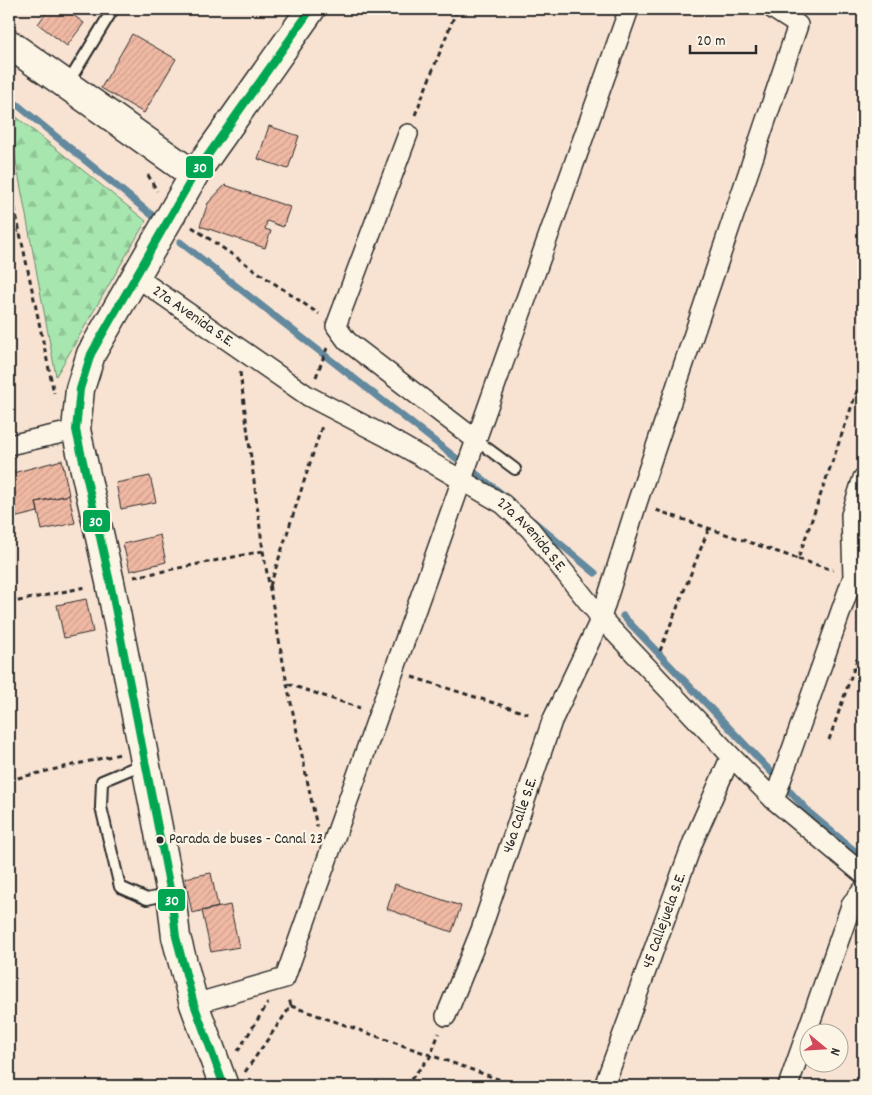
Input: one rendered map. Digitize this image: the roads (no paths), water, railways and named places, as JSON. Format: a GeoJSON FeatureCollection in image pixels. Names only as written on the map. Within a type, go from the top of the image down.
{"type":"FeatureCollection","features":[{"type":"Feature","properties":{"kind":"street"},"geometry":{"type":"LineString","coordinates":[[228,1081],[194,1004],[176,937],[171,894],[110,582],[76,430],[80,389],[91,354],[135,276],[166,205],[194,175],[311,9]]}},
{"type":"Feature","properties":{"kind":"street"},"geometry":{"type":"LineString","coordinates":[[194,1004],[285,978],[392,670],[629,9]]}},
{"type":"Feature","properties":{"kind":"street","name":"46a Calle S.E."},"geometry":{"type":"LineString","coordinates":[[446,1016],[481,930],[552,721],[603,615],[637,503],[798,25],[773,9]]}},
{"type":"Feature","properties":{"kind":"street"},"geometry":{"type":"LineString","coordinates":[[9,44],[194,175]]}},
{"type":"Feature","properties":{"kind":"street"},"geometry":{"type":"LineString","coordinates":[[408,134],[333,333],[347,342],[468,460]]}},
{"type":"Feature","properties":{"kind":"street","name":"27a Avenida S.E."},"geometry":{"type":"LineString","coordinates":[[135,276],[308,396],[328,406],[468,460],[503,504],[530,529],[603,615],[731,756],[777,795],[863,874]]}},
{"type":"Feature","properties":{"kind":"street"},"geometry":{"type":"LineString","coordinates":[[9,445],[76,430]]}},
{"type":"Feature","properties":{"kind":"street"},"geometry":{"type":"LineString","coordinates":[[777,795],[853,577],[851,515],[863,478]]}},
{"type":"Feature","properties":{"kind":"street","name":"45 Callejuela S.E."},"geometry":{"type":"LineString","coordinates":[[604,1086],[693,842],[731,756]]}},
{"type":"Feature","properties":{"kind":"street"},"geometry":{"type":"LineString","coordinates":[[788,1086],[852,903],[863,890]]}},
{"type":"Feature","properties":{"kind":"lane"},"geometry":{"type":"LineString","coordinates":[[66,86],[113,9]]}},
{"type":"Feature","properties":{"kind":"lane"},"geometry":{"type":"LineString","coordinates":[[468,460],[515,469]]}},
{"type":"Feature","properties":{"kind":"lane"},"geometry":{"type":"LineString","coordinates":[[144,756],[102,780],[101,806],[120,887],[147,899],[171,894]]}},
{"type":"Feature","properties":{"kind":"waterway"},"geometry":{"type":"LineString","coordinates":[[9,98],[153,216]]}},
{"type":"Feature","properties":{"kind":"waterway"},"geometry":{"type":"LineString","coordinates":[[180,242],[502,494]]}},
{"type":"Feature","properties":{"kind":"waterway"},"geometry":{"type":"LineString","coordinates":[[533,521],[595,573]]}},
{"type":"Feature","properties":{"kind":"waterway"},"geometry":{"type":"LineString","coordinates":[[623,616],[812,815],[863,858]]}},
{"type":"Feature","properties":{"kind":"place","name":"Parada de buses - Canal 23"},"geometry":{"type":"Point","coordinates":[160,840]}}]}
